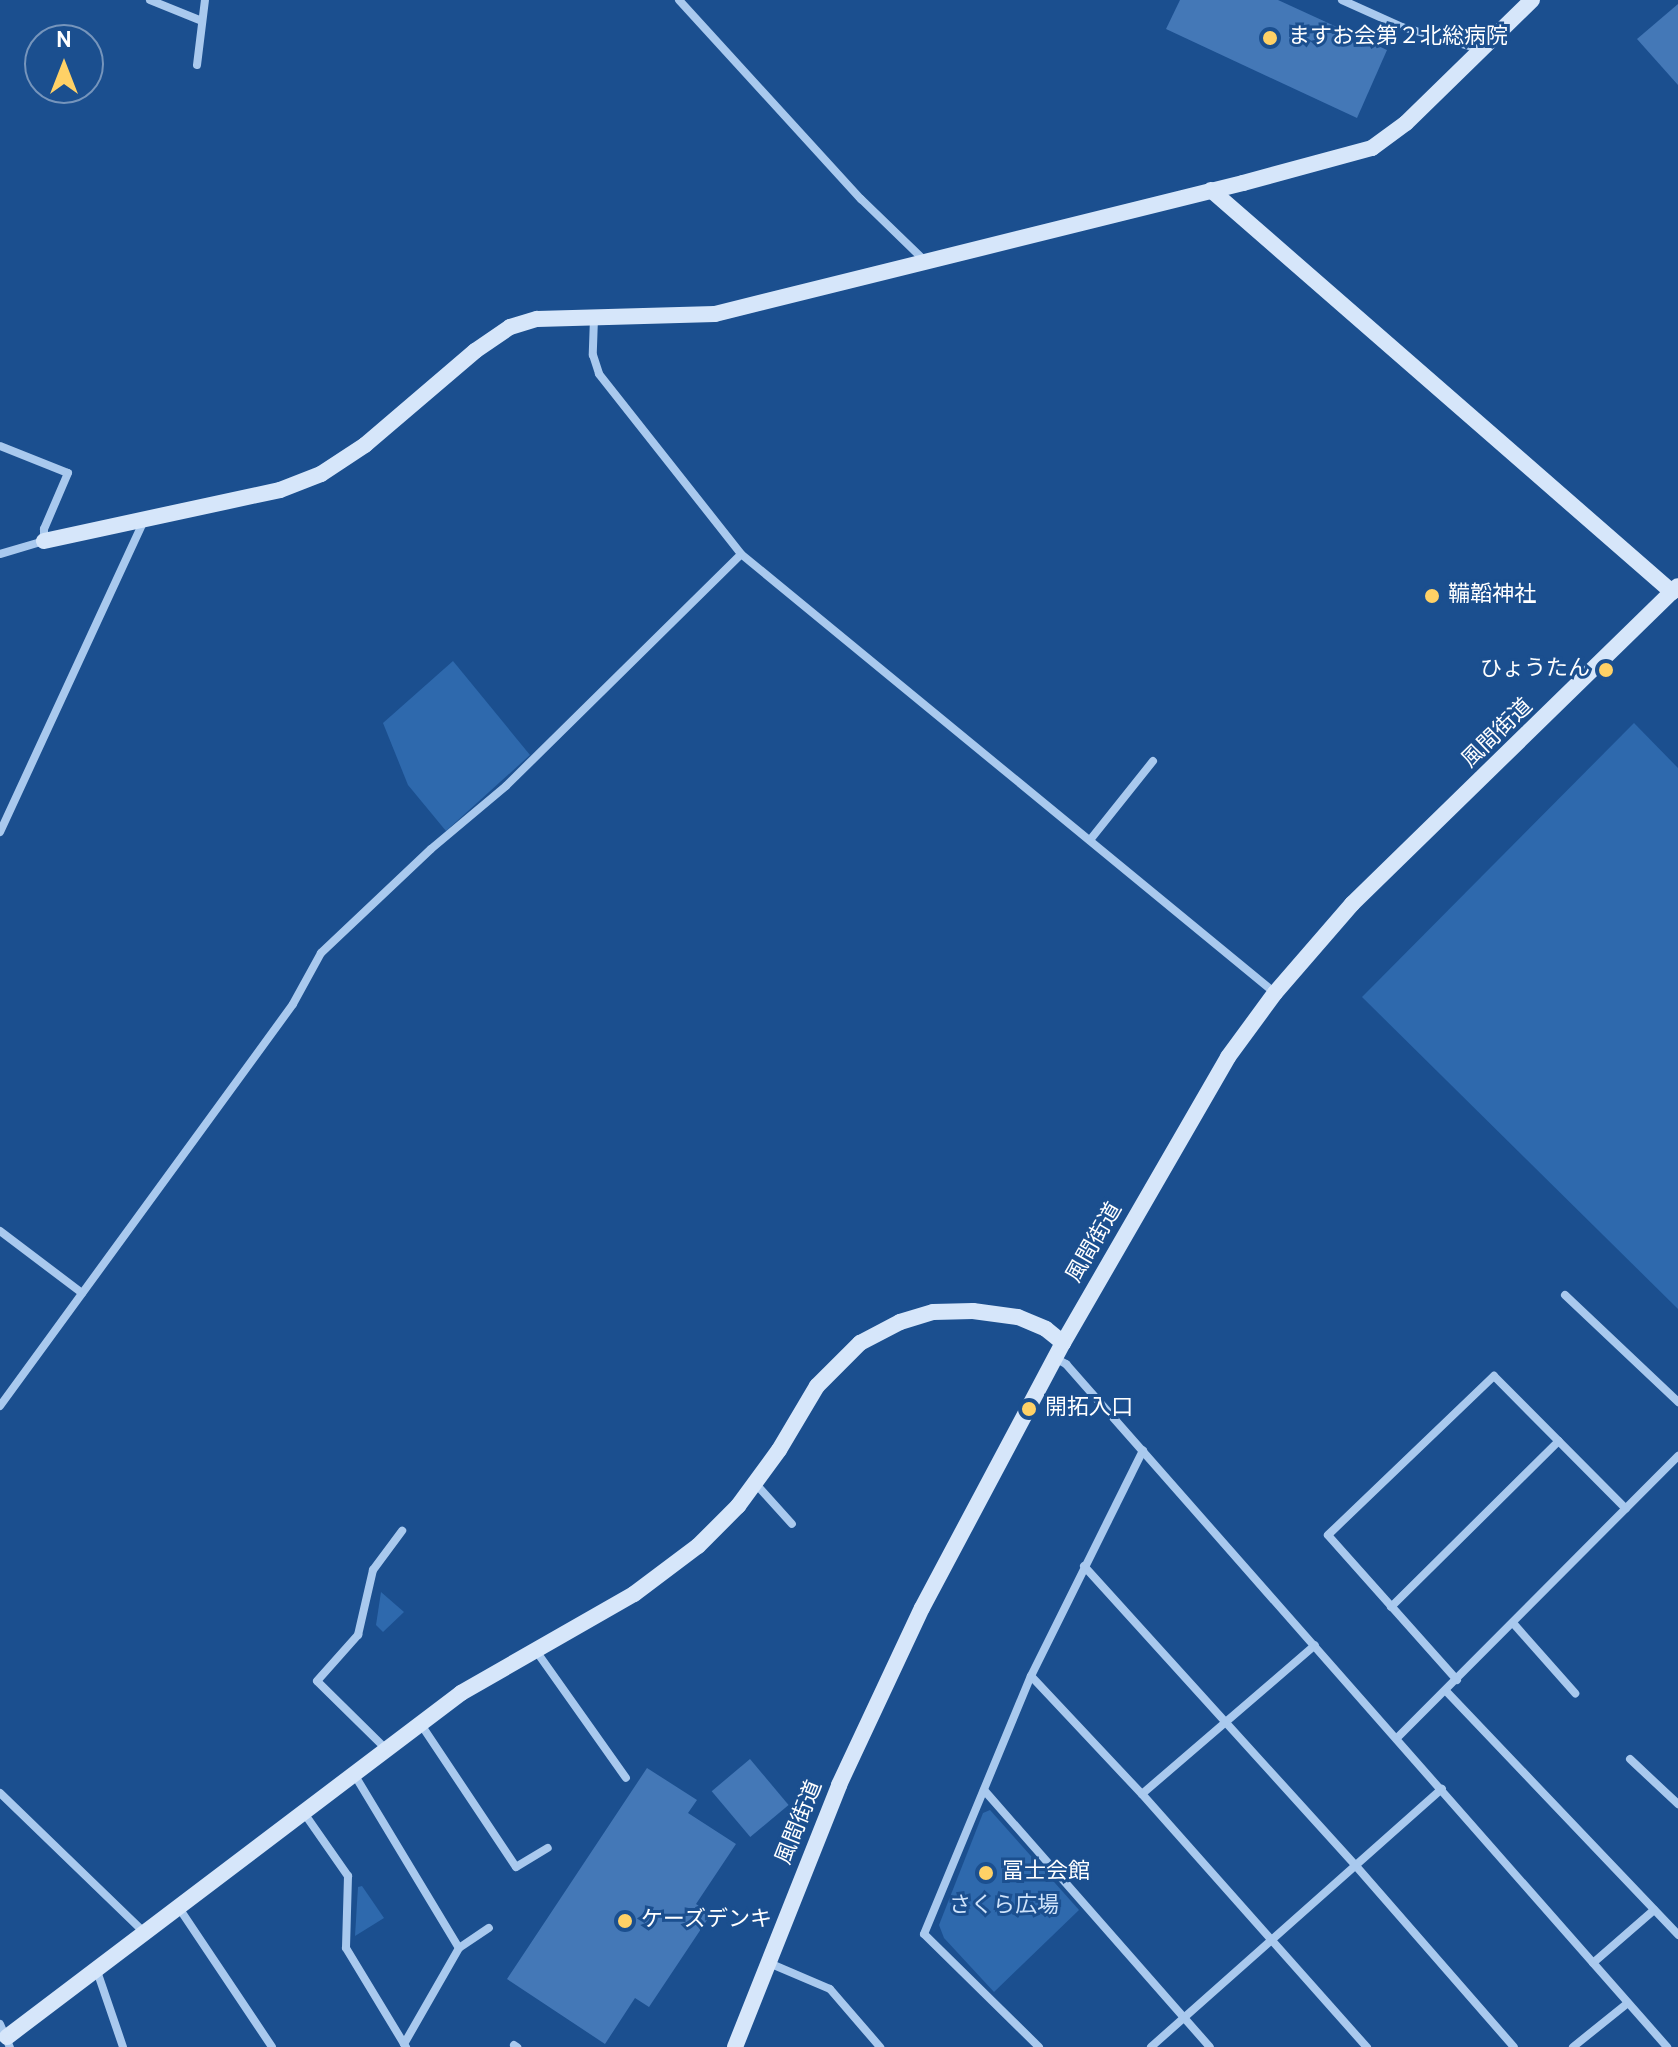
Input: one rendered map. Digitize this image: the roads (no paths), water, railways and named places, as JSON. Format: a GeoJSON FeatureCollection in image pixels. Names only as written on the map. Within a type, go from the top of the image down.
{"type":"FeatureCollection","features":[{"type":"Feature","properties":{"kind":"street"},"geometry":{"type":"LineString","coordinates":[[150,0],[202,21]]}},
{"type":"Feature","properties":{"kind":"street"},"geometry":{"type":"LineString","coordinates":[[197,65],[205,0]]}},
{"type":"Feature","properties":{"kind":"street"},"geometry":{"type":"LineString","coordinates":[[679,0],[861,199],[927,262]]}},
{"type":"Feature","properties":{"kind":"street"},"geometry":{"type":"LineString","coordinates":[[1342,0],[1402,27],[1481,50]]}},
{"type":"Feature","properties":{"kind":"street"},"geometry":{"type":"LineString","coordinates":[[0,554],[44,541],[280,490],[321,474],[365,445],[475,351],[510,327],[537,319],[715,314],[1372,148],[1406,123],[1532,0]]}},
{"type":"Feature","properties":{"kind":"street"},"geometry":{"type":"LineString","coordinates":[[1211,190],[1675,589]]}},
{"type":"Feature","properties":{"kind":"street"},"geometry":{"type":"LineString","coordinates":[[594,318],[593,355],[599,374],[741,554],[1275,993]]}},
{"type":"Feature","properties":{"kind":"street"},"geometry":{"type":"LineString","coordinates":[[0,446],[68,473],[44,529],[44,541]]}},
{"type":"Feature","properties":{"kind":"street"},"geometry":{"type":"LineString","coordinates":[[0,832],[145,518]]}},
{"type":"Feature","properties":{"kind":"street"},"geometry":{"type":"LineString","coordinates":[[0,1406],[293,1004],[321,953],[431,849],[506,786],[741,554]]}},
{"type":"Feature","properties":{"kind":"street","name":"風間街道"},"geometry":{"type":"LineString","coordinates":[[735,2047],[839,1785],[922,1608],[1058,1351],[1195,1111],[1275,993],[1352,904],[1675,589]]}},
{"type":"Feature","properties":{"kind":"street"},"geometry":{"type":"LineString","coordinates":[[1090,840],[1153,761]]}},
{"type":"Feature","properties":{"kind":"street"},"geometry":{"type":"LineString","coordinates":[[0,1231],[82,1293]]}},
{"type":"Feature","properties":{"kind":"street"},"geometry":{"type":"LineString","coordinates":[[1565,1295],[1678,1402]]}},
{"type":"Feature","properties":{"kind":"street"},"geometry":{"type":"LineString","coordinates":[[4,2038],[146,1934],[420,1723],[534,1648],[634,1594],[698,1546],[738,1506],[779,1450],[817,1386],[838,1362],[860,1343],[900,1322],[933,1312],[1018,1317],[1046,1329],[1066,1364],[1398,1737],[1667,2047]]}},
{"type":"Feature","properties":{"kind":"street"},"geometry":{"type":"LineString","coordinates":[[1457,1680],[1328,1535],[1494,1376],[1626,1509]]}},
{"type":"Feature","properties":{"kind":"street"},"geometry":{"type":"LineString","coordinates":[[1391,1607],[1559,1441]]}},
{"type":"Feature","properties":{"kind":"street"},"geometry":{"type":"LineString","coordinates":[[1039,2047],[924,1934],[1031,1676],[1143,1450]]}},
{"type":"Feature","properties":{"kind":"street"},"geometry":{"type":"LineString","coordinates":[[1398,1737],[1678,1456]]}},
{"type":"Feature","properties":{"kind":"street"},"geometry":{"type":"LineString","coordinates":[[754,1482],[792,1524]]}},
{"type":"Feature","properties":{"kind":"street"},"geometry":{"type":"LineString","coordinates":[[385,1748],[317,1681],[358,1635],[373,1570],[402,1531]]}},
{"type":"Feature","properties":{"kind":"street"},"geometry":{"type":"LineString","coordinates":[[1084,1566],[1356,1866],[1514,2047]]}},
{"type":"Feature","properties":{"kind":"street"},"geometry":{"type":"LineString","coordinates":[[1513,1623],[1575,1693]]}},
{"type":"Feature","properties":{"kind":"street"},"geometry":{"type":"LineString","coordinates":[[1142,1794],[1315,1645]]}},
{"type":"Feature","properties":{"kind":"street"},"geometry":{"type":"LineString","coordinates":[[534,1648],[626,1778]]}},
{"type":"Feature","properties":{"kind":"street"},"geometry":{"type":"LineString","coordinates":[[1031,1676],[1142,1794],[1367,2047]]}},
{"type":"Feature","properties":{"kind":"street"},"geometry":{"type":"LineString","coordinates":[[1446,1691],[1678,1935]]}},
{"type":"Feature","properties":{"kind":"street"},"geometry":{"type":"LineString","coordinates":[[420,1723],[516,1867],[548,1848]]}},
{"type":"Feature","properties":{"kind":"street"},"geometry":{"type":"LineString","coordinates":[[1630,1759],[1678,1804]]}},
{"type":"Feature","properties":{"kind":"street"},"geometry":{"type":"LineString","coordinates":[[353,1774],[459,1948]]}},
{"type":"Feature","properties":{"kind":"street"},"geometry":{"type":"LineString","coordinates":[[1151,2047],[1442,1789]]}},
{"type":"Feature","properties":{"kind":"street"},"geometry":{"type":"LineString","coordinates":[[984,1790],[1210,2047]]}},
{"type":"Feature","properties":{"kind":"street"},"geometry":{"type":"LineString","coordinates":[[0,1793],[146,1934]]}},
{"type":"Feature","properties":{"kind":"street"},"geometry":{"type":"LineString","coordinates":[[304,1812],[348,1876],[346,1948],[405,2045],[459,1948],[489,1928]]}},
{"type":"Feature","properties":{"kind":"street"},"geometry":{"type":"LineString","coordinates":[[179,1908],[272,2047]]}},
{"type":"Feature","properties":{"kind":"street"},"geometry":{"type":"LineString","coordinates":[[1593,1963],[1654,1910]]}},
{"type":"Feature","properties":{"kind":"street"},"geometry":{"type":"LineString","coordinates":[[767,1962],[830,1989],[880,2047]]}},
{"type":"Feature","properties":{"kind":"street"},"geometry":{"type":"LineString","coordinates":[[97,1971],[123,2047]]}},
{"type":"Feature","properties":{"kind":"street"},"geometry":{"type":"LineString","coordinates":[[1573,2047],[1628,2003]]}},
{"type":"Feature","properties":{"kind":"place","name":"ますお会第２北総病院"},"geometry":{"type":"Point","coordinates":[1270,38]}},
{"type":"Feature","properties":{"kind":"place","name":"鞴韜神社"},"geometry":{"type":"Point","coordinates":[1432,596]}},
{"type":"Feature","properties":{"kind":"place","name":"ひょうたん"},"geometry":{"type":"Point","coordinates":[1606,670]}},
{"type":"Feature","properties":{"kind":"place","name":"開拓入口"},"geometry":{"type":"Point","coordinates":[1029,1409]}},
{"type":"Feature","properties":{"kind":"place","name":"冨士会館"},"geometry":{"type":"Point","coordinates":[986,1873]}},
{"type":"Feature","properties":{"kind":"place","name":"ケーズデンキ"},"geometry":{"type":"Point","coordinates":[625,1921]}},
{"type":"Feature","properties":{"kind":"park label","name":"さくら広場"},"geometry":{"type":"Point","coordinates":[1004,1907]}}]}
